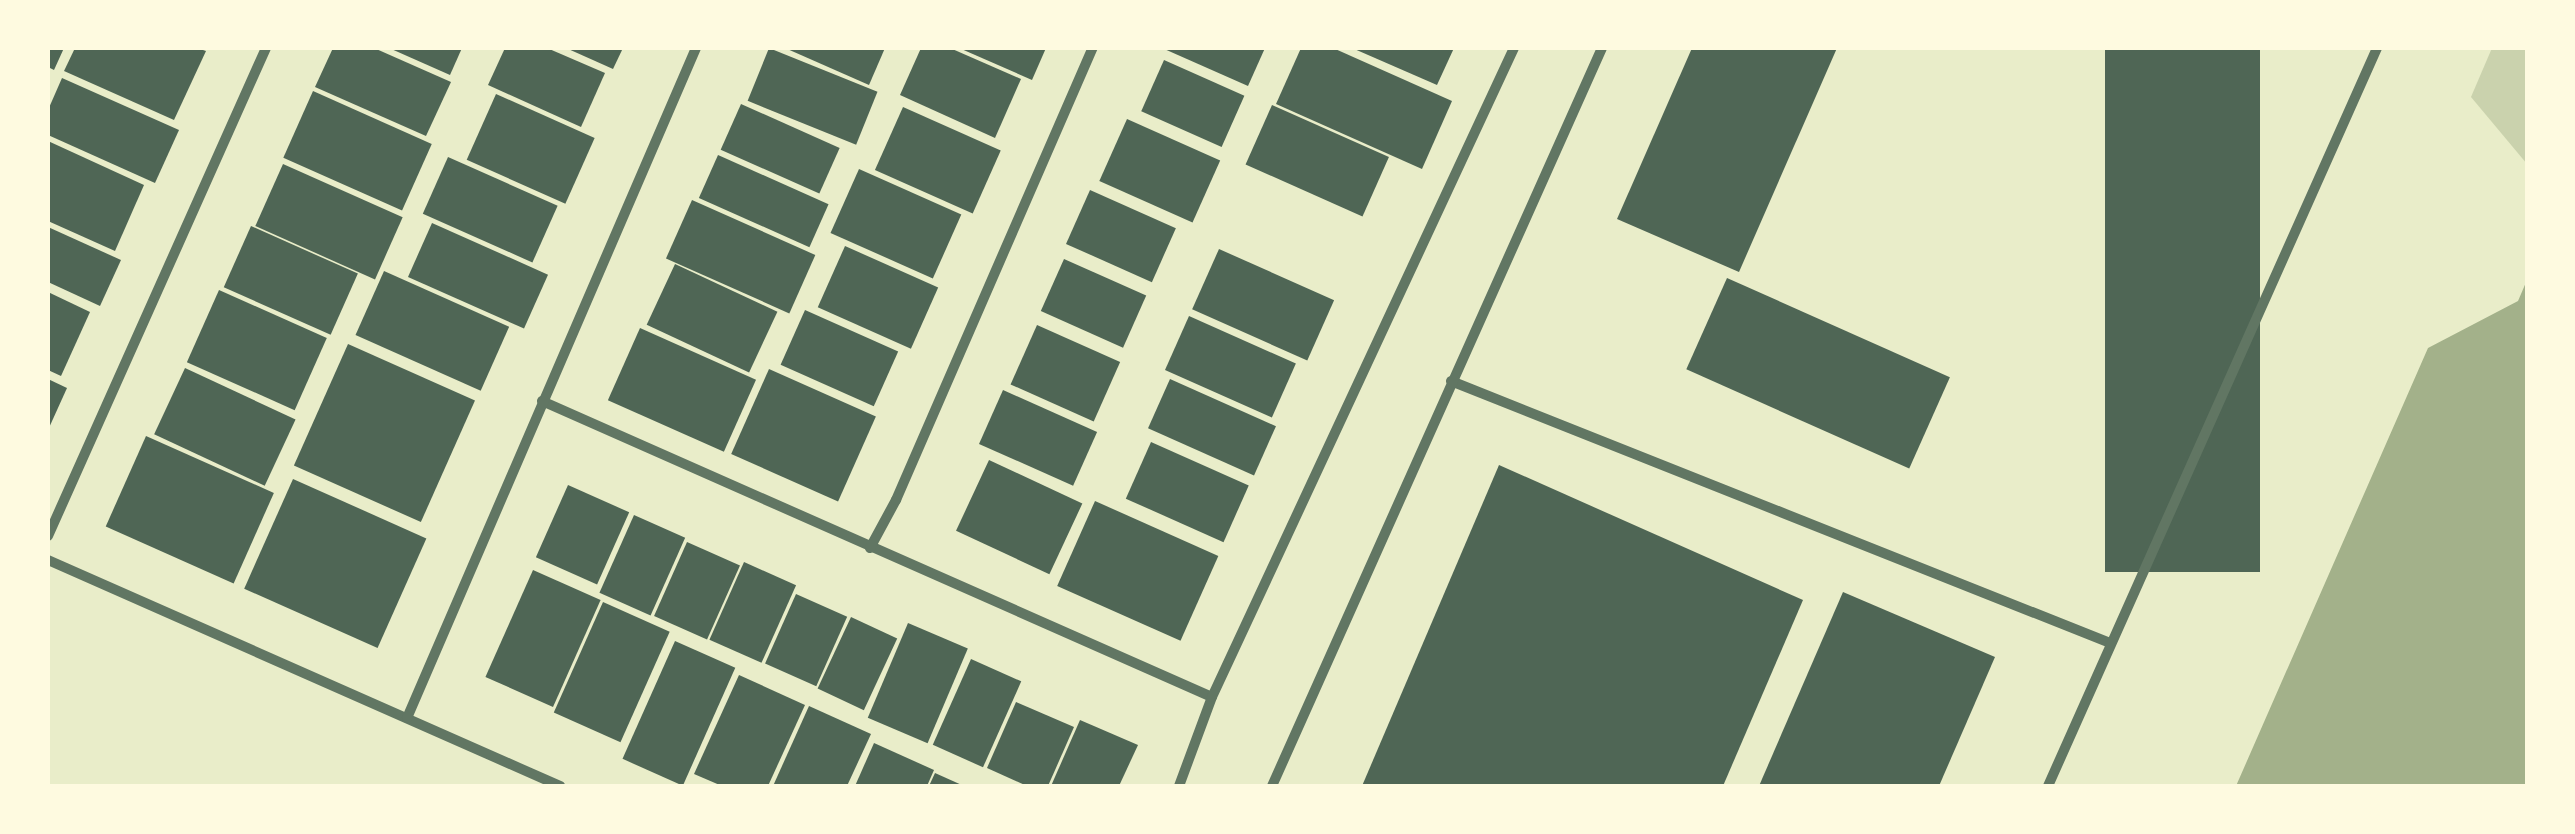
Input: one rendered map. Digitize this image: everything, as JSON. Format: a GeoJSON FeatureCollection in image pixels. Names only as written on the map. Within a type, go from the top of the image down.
{"type":"FeatureCollection","features":[{"type":"Feature","properties":{"kind":"street"},"geometry":{"type":"LineString","coordinates":[[48,536],[266,48]]}},
{"type":"Feature","properties":{"kind":"street"},"geometry":{"type":"LineString","coordinates":[[407,718],[696,48]]}},
{"type":"Feature","properties":{"kind":"street"},"geometry":{"type":"LineString","coordinates":[[870,548],[896,500],[1093,48]]}},
{"type":"Feature","properties":{"kind":"street"},"geometry":{"type":"LineString","coordinates":[[1179,786],[1212,697],[1514,48]]}},
{"type":"Feature","properties":{"kind":"street"},"geometry":{"type":"LineString","coordinates":[[1272,786],[1602,48]]}},
{"type":"Feature","properties":{"kind":"street"},"geometry":{"type":"LineString","coordinates":[[2048,786],[2377,48]]}},
{"type":"Feature","properties":{"kind":"street"},"geometry":{"type":"LineString","coordinates":[[1451,381],[2110,643]]}},
{"type":"Feature","properties":{"kind":"street"},"geometry":{"type":"LineString","coordinates":[[542,400],[1212,697]]}},
{"type":"Feature","properties":{"kind":"street"},"geometry":{"type":"LineString","coordinates":[[48,560],[560,786]]}},
{"type":"Feature","properties":{"kind":"shaded area"},"geometry":{"type":"Polygon","coordinates":[[[2492,48],[2527,48],[2527,164],[2471,97],[2492,48]]]}},
{"type":"Feature","properties":{"kind":"shaded area"},"geometry":{"type":"Polygon","coordinates":[[[2527,280],[2527,786],[2236,786],[2428,348],[2518,301],[2527,280]]]}},
{"type":"Feature","properties":{"kind":"building"},"geometry":{"type":"Polygon","coordinates":[[[48,48],[64,48],[54,70],[48,67],[48,48]]]}},
{"type":"Feature","properties":{"kind":"building"},"geometry":{"type":"Polygon","coordinates":[[[75,48],[206,51],[174,120],[64,71],[75,48]]]}},
{"type":"Feature","properties":{"kind":"building"},"geometry":{"type":"Polygon","coordinates":[[[333,48],[374,48],[451,82],[426,136],[315,87],[333,48]]]}},
{"type":"Feature","properties":{"kind":"building"},"geometry":{"type":"Polygon","coordinates":[[[389,48],[462,48],[450,75],[389,48]]]}},
{"type":"Feature","properties":{"kind":"building"},"geometry":{"type":"Polygon","coordinates":[[[505,48],[547,48],[605,73],[581,127],[488,85],[505,48]]]}},
{"type":"Feature","properties":{"kind":"building"},"geometry":{"type":"Polygon","coordinates":[[[566,48],[623,48],[613,69],[566,48]]]}},
{"type":"Feature","properties":{"kind":"building"},"geometry":{"type":"Polygon","coordinates":[[[769,48],[877,92],[856,145],[748,101],[769,48]]]}},
{"type":"Feature","properties":{"kind":"building"},"geometry":{"type":"Polygon","coordinates":[[[785,48],[885,48],[869,85],[785,48]]]}},
{"type":"Feature","properties":{"kind":"building"},"geometry":{"type":"Polygon","coordinates":[[[921,48],[950,48],[1021,79],[995,138],[900,95],[921,48]]]}},
{"type":"Feature","properties":{"kind":"building"},"geometry":{"type":"Polygon","coordinates":[[[959,48],[1046,48],[1032,80],[959,48]]]}},
{"type":"Feature","properties":{"kind":"building"},"geometry":{"type":"Polygon","coordinates":[[[1162,48],[1265,48],[1248,86],[1162,48]]]}},
{"type":"Feature","properties":{"kind":"building"},"geometry":{"type":"Polygon","coordinates":[[[1301,48],[1333,48],[1452,101],[1422,169],[1276,104],[1301,48]]]}},
{"type":"Feature","properties":{"kind":"building"},"geometry":{"type":"Polygon","coordinates":[[[1352,48],[1454,48],[1437,85],[1352,48]]]}},
{"type":"Feature","properties":{"kind":"building"},"geometry":{"type":"Polygon","coordinates":[[[1692,48],[1837,48],[1739,272],[1617,219],[1692,48]]]}},
{"type":"Feature","properties":{"kind":"building"},"geometry":{"type":"Polygon","coordinates":[[[2105,48],[2260,48],[2260,572],[2105,572],[2105,48]]]}},
{"type":"Feature","properties":{"kind":"building"},"geometry":{"type":"Polygon","coordinates":[[[1164,60],[1244,96],[1222,147],[1141,111],[1164,60]]]}},
{"type":"Feature","properties":{"kind":"building"},"geometry":{"type":"Polygon","coordinates":[[[62,78],[179,130],[155,183],[48,135],[48,110],[62,78]]]}},
{"type":"Feature","properties":{"kind":"building"},"geometry":{"type":"Polygon","coordinates":[[[313,91],[432,144],[402,211],[283,158],[313,91]]]}},
{"type":"Feature","properties":{"kind":"building"},"geometry":{"type":"Polygon","coordinates":[[[496,94],[595,138],[565,204],[467,160],[496,94]]]}},
{"type":"Feature","properties":{"kind":"building"},"geometry":{"type":"Polygon","coordinates":[[[741,104],[840,148],[819,194],[721,150],[741,104]]]}},
{"type":"Feature","properties":{"kind":"building"},"geometry":{"type":"Polygon","coordinates":[[[1272,105],[1389,157],[1362,216],[1246,164],[1272,105]]]}},
{"type":"Feature","properties":{"kind":"building"},"geometry":{"type":"Polygon","coordinates":[[[903,107],[1001,151],[973,214],[875,170],[903,107]]]}},
{"type":"Feature","properties":{"kind":"building"},"geometry":{"type":"Polygon","coordinates":[[[1127,119],[1220,160],[1193,223],[1099,181],[1127,119]]]}},
{"type":"Feature","properties":{"kind":"building"},"geometry":{"type":"Polygon","coordinates":[[[48,141],[144,185],[115,251],[48,221],[48,141]]]}},
{"type":"Feature","properties":{"kind":"building"},"geometry":{"type":"Polygon","coordinates":[[[718,155],[829,204],[809,247],[699,198],[718,155]]]}},
{"type":"Feature","properties":{"kind":"building"},"geometry":{"type":"Polygon","coordinates":[[[448,157],[558,206],[532,262],[423,214],[448,157]]]}},
{"type":"Feature","properties":{"kind":"building"},"geometry":{"type":"Polygon","coordinates":[[[283,164],[403,217],[375,279],[255,226],[283,164]]]}},
{"type":"Feature","properties":{"kind":"building"},"geometry":{"type":"Polygon","coordinates":[[[859,169],[961,215],[933,279],[831,233],[859,169]]]}},
{"type":"Feature","properties":{"kind":"building"},"geometry":{"type":"Polygon","coordinates":[[[1090,190],[1176,228],[1152,282],[1066,244],[1090,190]]]}},
{"type":"Feature","properties":{"kind":"building"},"geometry":{"type":"Polygon","coordinates":[[[692,200],[815,255],[789,313],[666,258],[692,200]]]}},
{"type":"Feature","properties":{"kind":"building"},"geometry":{"type":"Polygon","coordinates":[[[432,223],[548,275],[524,329],[408,277],[432,223]]]}},
{"type":"Feature","properties":{"kind":"building"},"geometry":{"type":"Polygon","coordinates":[[[251,226],[358,274],[331,335],[224,287],[251,226]]]}},
{"type":"Feature","properties":{"kind":"building"},"geometry":{"type":"Polygon","coordinates":[[[48,227],[121,260],[100,306],[48,282],[48,227]]]}},
{"type":"Feature","properties":{"kind":"building"},"geometry":{"type":"Polygon","coordinates":[[[845,246],[938,287],[911,349],[818,307],[845,246]]]}},
{"type":"Feature","properties":{"kind":"building"},"geometry":{"type":"Polygon","coordinates":[[[1219,249],[1334,300],[1307,361],[1192,309],[1219,249]]]}},
{"type":"Feature","properties":{"kind":"building"},"geometry":{"type":"Polygon","coordinates":[[[1064,259],[1146,296],[1123,348],[1041,311],[1064,259]]]}},
{"type":"Feature","properties":{"kind":"building"},"geometry":{"type":"Polygon","coordinates":[[[675,264],[777,312],[749,372],[647,325],[675,264]]]}},
{"type":"Feature","properties":{"kind":"building"},"geometry":{"type":"Polygon","coordinates":[[[384,271],[509,327],[481,391],[356,335],[384,271]]]}},
{"type":"Feature","properties":{"kind":"building"},"geometry":{"type":"Polygon","coordinates":[[[1727,278],[1950,377],[1909,469],[1686,369],[1727,278]]]}},
{"type":"Feature","properties":{"kind":"building"},"geometry":{"type":"Polygon","coordinates":[[[219,290],[327,338],[295,410],[187,362],[219,290]]]}},
{"type":"Feature","properties":{"kind":"building"},"geometry":{"type":"Polygon","coordinates":[[[48,292],[90,312],[61,376],[48,370],[48,292]]]}},
{"type":"Feature","properties":{"kind":"building"},"geometry":{"type":"Polygon","coordinates":[[[805,310],[898,351],[874,406],[781,365],[805,310]]]}},
{"type":"Feature","properties":{"kind":"building"},"geometry":{"type":"Polygon","coordinates":[[[1189,316],[1296,364],[1272,417],[1165,370],[1189,316]]]}},
{"type":"Feature","properties":{"kind":"building"},"geometry":{"type":"Polygon","coordinates":[[[1037,325],[1120,362],[1094,421],[1011,384],[1037,325]]]}},
{"type":"Feature","properties":{"kind":"building"},"geometry":{"type":"Polygon","coordinates":[[[640,328],[756,380],[724,452],[608,400],[640,328]]]}},
{"type":"Feature","properties":{"kind":"building"},"geometry":{"type":"Polygon","coordinates":[[[348,344],[475,401],[421,522],[294,466],[348,344]]]}},
{"type":"Feature","properties":{"kind":"building"},"geometry":{"type":"Polygon","coordinates":[[[185,368],[296,420],[265,486],[154,434],[185,368]]]}},
{"type":"Feature","properties":{"kind":"building"},"geometry":{"type":"Polygon","coordinates":[[[769,369],[876,417],[838,502],[731,454],[769,369]]]}},
{"type":"Feature","properties":{"kind":"building"},"geometry":{"type":"Polygon","coordinates":[[[48,379],[67,388],[48,430],[48,379]]]}},
{"type":"Feature","properties":{"kind":"building"},"geometry":{"type":"Polygon","coordinates":[[[1170,379],[1276,426],[1254,476],[1148,428],[1170,379]]]}},
{"type":"Feature","properties":{"kind":"building"},"geometry":{"type":"Polygon","coordinates":[[[1003,390],[1097,432],[1073,486],[979,444],[1003,390]]]}},
{"type":"Feature","properties":{"kind":"building"},"geometry":{"type":"Polygon","coordinates":[[[146,436],[274,493],[234,583],[106,526],[146,436]]]}},
{"type":"Feature","properties":{"kind":"building"},"geometry":{"type":"Polygon","coordinates":[[[1151,442],[1249,486],[1224,542],[1126,499],[1151,442]]]}},
{"type":"Feature","properties":{"kind":"building"},"geometry":{"type":"Polygon","coordinates":[[[989,460],[1082,504],[1049,574],[956,531],[989,460]]]}},
{"type":"Feature","properties":{"kind":"building"},"geometry":{"type":"Polygon","coordinates":[[[1499,465],[1803,600],[1723,786],[1362,786],[1499,465]]]}},
{"type":"Feature","properties":{"kind":"building"},"geometry":{"type":"Polygon","coordinates":[[[293,479],[426,538],[378,648],[244,589],[293,479]]]}},
{"type":"Feature","properties":{"kind":"building"},"geometry":{"type":"Polygon","coordinates":[[[568,485],[629,512],[597,584],[536,557],[568,485]]]}},
{"type":"Feature","properties":{"kind":"building"},"geometry":{"type":"Polygon","coordinates":[[[1095,501],[1218,556],[1181,641],[1057,586],[1095,501]]]}},
{"type":"Feature","properties":{"kind":"building"},"geometry":{"type":"Polygon","coordinates":[[[634,515],[685,538],[651,615],[599,593],[634,515]]]}},
{"type":"Feature","properties":{"kind":"building"},"geometry":{"type":"Polygon","coordinates":[[[687,542],[740,566],[707,640],[654,616],[687,542]]]}},
{"type":"Feature","properties":{"kind":"building"},"geometry":{"type":"Polygon","coordinates":[[[744,562],[796,585],[761,663],[709,640],[744,562]]]}},
{"type":"Feature","properties":{"kind":"building"},"geometry":{"type":"Polygon","coordinates":[[[533,570],[601,600],[553,707],[485,677],[533,570]]]}},
{"type":"Feature","properties":{"kind":"building"},"geometry":{"type":"Polygon","coordinates":[[[1843,592],[1995,657],[1939,786],[1759,786],[1843,592]]]}},
{"type":"Feature","properties":{"kind":"building"},"geometry":{"type":"Polygon","coordinates":[[[796,594],[847,617],[816,686],[765,663],[796,594]]]}},
{"type":"Feature","properties":{"kind":"building"},"geometry":{"type":"Polygon","coordinates":[[[603,602],[670,632],[620,742],[554,713],[603,602]]]}},
{"type":"Feature","properties":{"kind":"building"},"geometry":{"type":"Polygon","coordinates":[[[851,617],[897,639],[864,710],[818,689],[851,617]]]}},
{"type":"Feature","properties":{"kind":"building"},"geometry":{"type":"Polygon","coordinates":[[[908,623],[968,648],[928,743],[868,718],[908,623]]]}},
{"type":"Feature","properties":{"kind":"building"},"geometry":{"type":"Polygon","coordinates":[[[675,641],[735,668],[683,786],[623,759],[675,641]]]}},
{"type":"Feature","properties":{"kind":"building"},"geometry":{"type":"Polygon","coordinates":[[[971,659],[1021,681],[983,767],[933,745],[971,659]]]}},
{"type":"Feature","properties":{"kind":"building"},"geometry":{"type":"Polygon","coordinates":[[[739,675],[805,705],[768,786],[722,786],[694,774],[739,675]]]}},
{"type":"Feature","properties":{"kind":"building"},"geometry":{"type":"Polygon","coordinates":[[[1016,702],[1074,727],[1048,786],[1027,786],[987,768],[1016,702]]]}},
{"type":"Feature","properties":{"kind":"building"},"geometry":{"type":"Polygon","coordinates":[[[809,706],[871,734],[847,786],[773,786],[809,706]]]}},
{"type":"Feature","properties":{"kind":"building"},"geometry":{"type":"Polygon","coordinates":[[[1080,720],[1138,745],[1119,786],[1051,786],[1080,720]]]}},
{"type":"Feature","properties":{"kind":"building"},"geometry":{"type":"Polygon","coordinates":[[[874,743],[934,770],[927,786],[855,786],[874,743]]]}},
{"type":"Feature","properties":{"kind":"building"},"geometry":{"type":"Polygon","coordinates":[[[935,773],[964,786],[929,786],[935,773]]]}}]}
